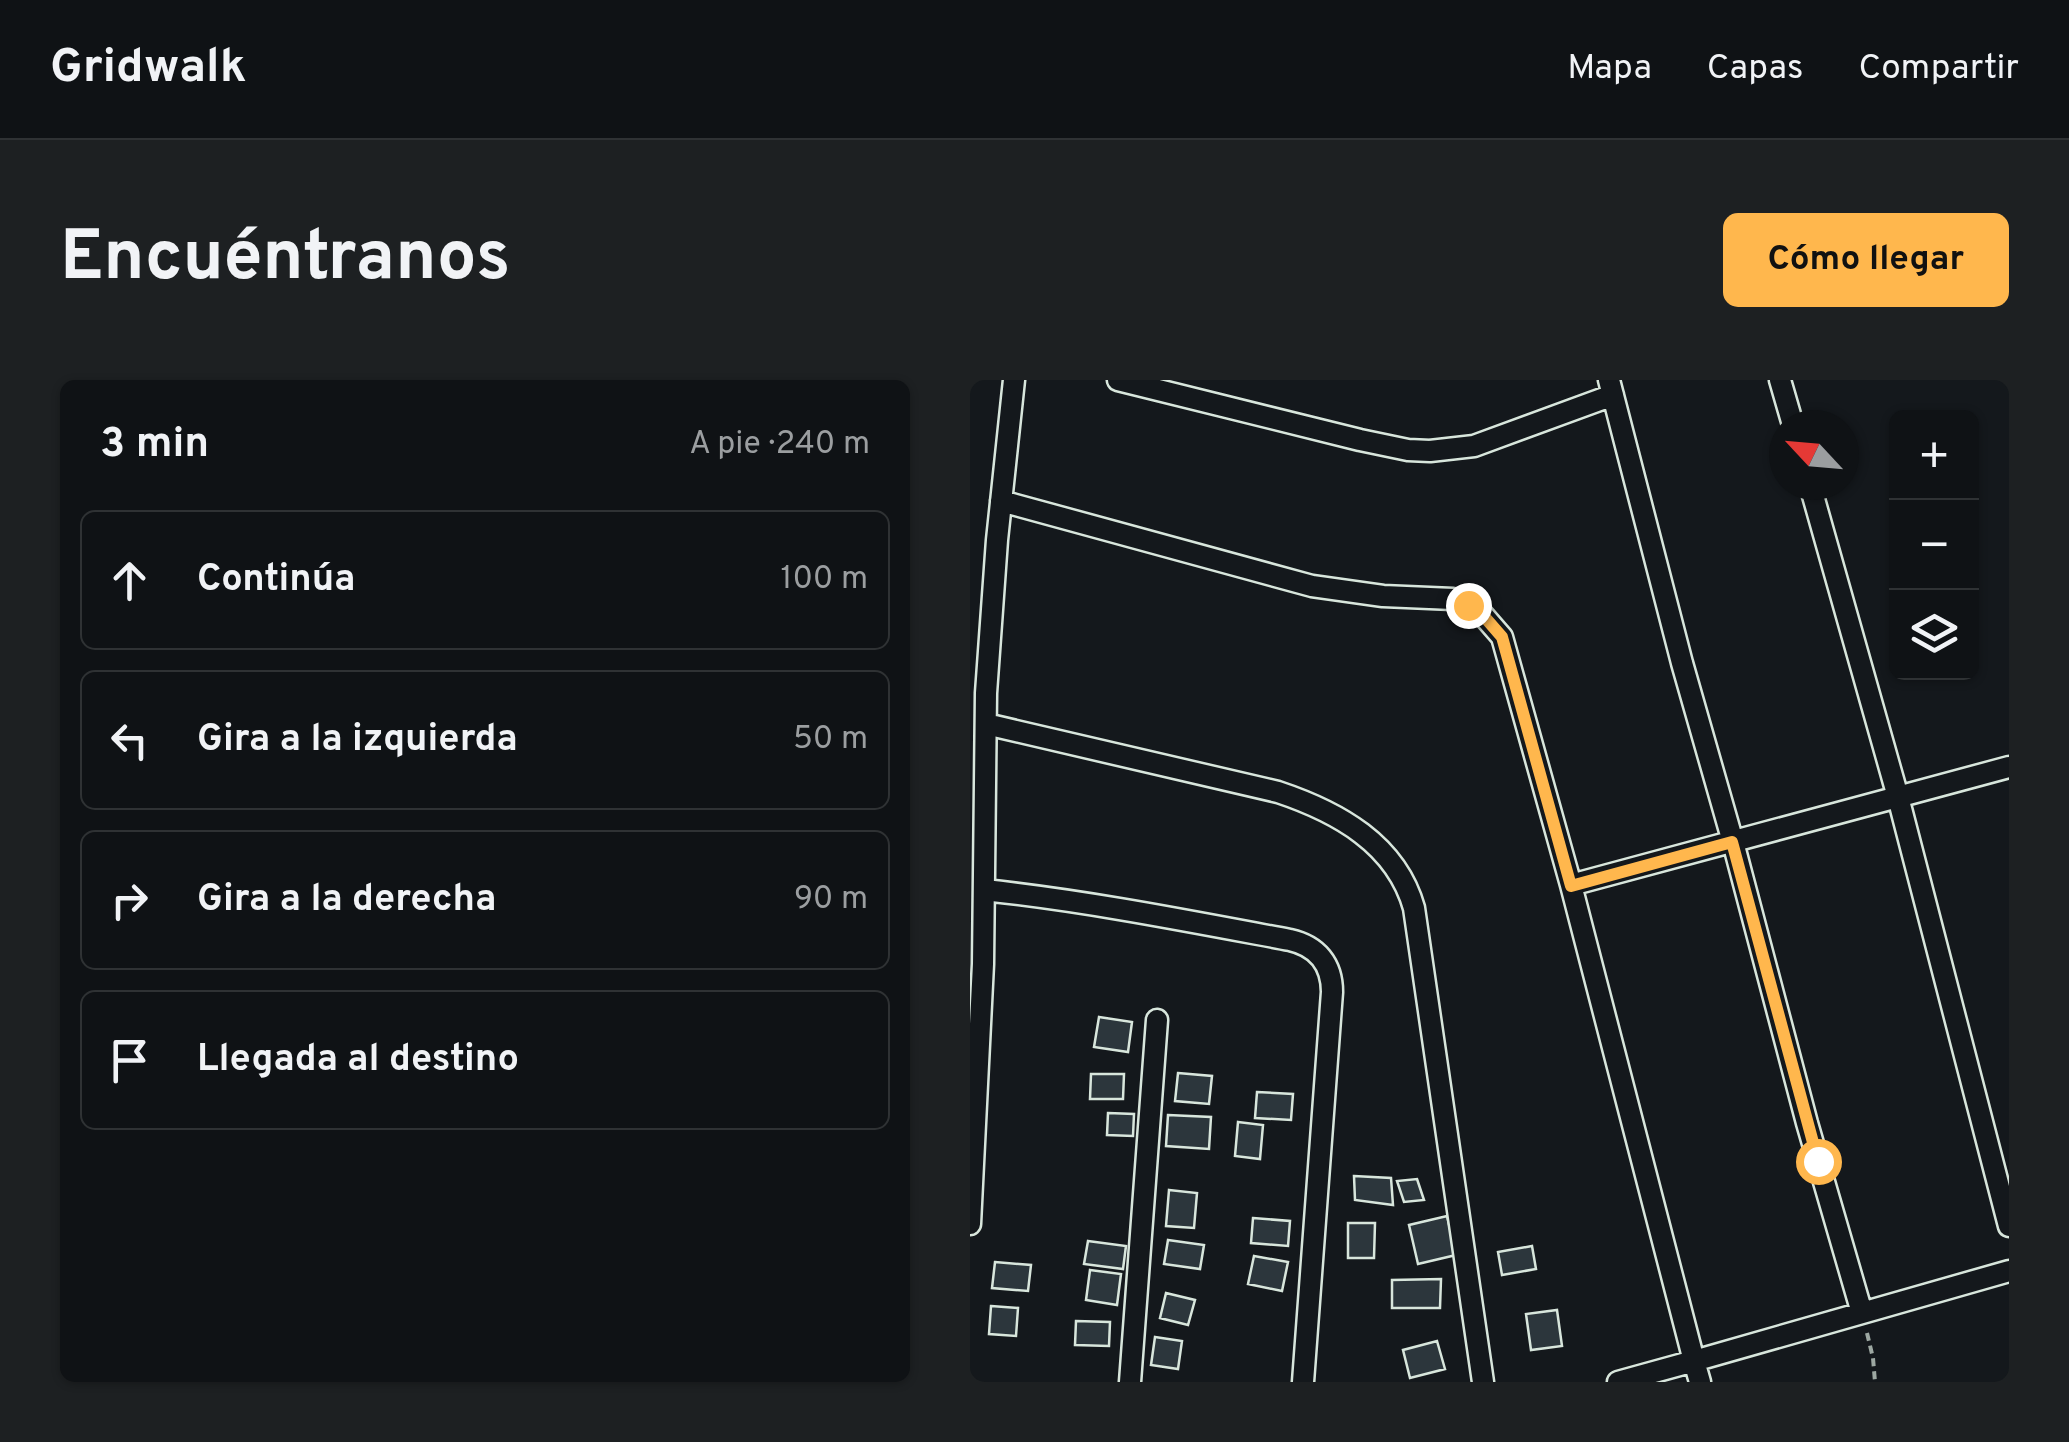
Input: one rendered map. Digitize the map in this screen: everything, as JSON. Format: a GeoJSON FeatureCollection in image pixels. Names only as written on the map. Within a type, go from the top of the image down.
{"type":"FeatureCollection","features":[{"type":"Feature","properties":{"kind":"street"},"geometry":{"type":"LineString","coordinates":[[970,1224],[982,982],[991,616],[1014,380]]}},
{"type":"Feature","properties":{"kind":"street"},"geometry":{"type":"LineString","coordinates":[[1118,380],[1360,440],[1430,451],[1485,442],[1611,388],[1806,1123],[1862,1313]]}},
{"type":"Feature","properties":{"kind":"street"},"geometry":{"type":"LineString","coordinates":[[1780,380],[1789,410]]}},
{"type":"Feature","properties":{"kind":"street"},"geometry":{"type":"LineString","coordinates":[[1814,500],[1898,797],[2009,1226]]}},
{"type":"Feature","properties":{"kind":"street"},"geometry":{"type":"LineString","coordinates":[[1001,501],[1312,586],[1384,596],[1453,599],[1482,614],[1502,637],[1700,1382]]}},
{"type":"Feature","properties":{"kind":"street"},"geometry":{"type":"LineString","coordinates":[[986,724],[1278,792],[1318,807],[1360,832],[1392,862],[1414,908],[1483,1382]]}},
{"type":"Feature","properties":{"kind":"street"},"geometry":{"type":"LineString","coordinates":[[1571,886],[2009,767]]}},
{"type":"Feature","properties":{"kind":"street"},"geometry":{"type":"LineString","coordinates":[[984,890],[1290,940],[1308,946],[1322,958],[1332,980],[1332,992],[1302,1382]]}},
{"type":"Feature","properties":{"kind":"street"},"geometry":{"type":"LineString","coordinates":[[1130,1382],[1157,1020]]}},
{"type":"Feature","properties":{"kind":"street"},"geometry":{"type":"LineString","coordinates":[[1618,1382],[2009,1271]]}},
{"type":"Feature","properties":{"kind":"path"},"geometry":{"type":"LineString","coordinates":[[1862,1313],[1874,1382]]}},
{"type":"Feature","properties":{"kind":"building"},"geometry":{"type":"Polygon","coordinates":[[[1099,1017],[1132,1022],[1128,1052],[1094,1047],[1099,1017]]]}},
{"type":"Feature","properties":{"kind":"building"},"geometry":{"type":"Polygon","coordinates":[[[1178,1073],[1212,1076],[1209,1104],[1175,1101],[1178,1073]]]}},
{"type":"Feature","properties":{"kind":"building"},"geometry":{"type":"Polygon","coordinates":[[[1091,1074],[1124,1074],[1123,1099],[1090,1099],[1091,1074]]]}},
{"type":"Feature","properties":{"kind":"building"},"geometry":{"type":"Polygon","coordinates":[[[1257,1092],[1293,1094],[1291,1120],[1255,1118],[1257,1092]]]}},
{"type":"Feature","properties":{"kind":"building"},"geometry":{"type":"Polygon","coordinates":[[[1108,1113],[1134,1114],[1133,1136],[1107,1135],[1108,1113]]]}},
{"type":"Feature","properties":{"kind":"building"},"geometry":{"type":"Polygon","coordinates":[[[1168,1115],[1211,1117],[1209,1149],[1166,1146],[1168,1115]]]}},
{"type":"Feature","properties":{"kind":"building"},"geometry":{"type":"Polygon","coordinates":[[[1238,1122],[1263,1125],[1260,1159],[1235,1156],[1238,1122]]]}},
{"type":"Feature","properties":{"kind":"building"},"geometry":{"type":"Polygon","coordinates":[[[1354,1176],[1391,1178],[1393,1205],[1355,1200],[1354,1176]]]}},
{"type":"Feature","properties":{"kind":"building"},"geometry":{"type":"Polygon","coordinates":[[[1417,1179],[1424,1200],[1404,1202],[1397,1181],[1417,1179]]]}},
{"type":"Feature","properties":{"kind":"building"},"geometry":{"type":"Polygon","coordinates":[[[1169,1190],[1197,1193],[1194,1228],[1166,1226],[1169,1190]]]}},
{"type":"Feature","properties":{"kind":"building"},"geometry":{"type":"Polygon","coordinates":[[[1447,1216],[1456,1255],[1418,1264],[1409,1225],[1447,1216]]]}},
{"type":"Feature","properties":{"kind":"building"},"geometry":{"type":"Polygon","coordinates":[[[1253,1218],[1290,1221],[1288,1246],[1251,1243],[1253,1218]]]}},
{"type":"Feature","properties":{"kind":"building"},"geometry":{"type":"Polygon","coordinates":[[[1348,1223],[1375,1223],[1374,1258],[1348,1258],[1348,1223]]]}},
{"type":"Feature","properties":{"kind":"building"},"geometry":{"type":"Polygon","coordinates":[[[1168,1240],[1204,1245],[1200,1269],[1164,1264],[1168,1240]]]}},
{"type":"Feature","properties":{"kind":"building"},"geometry":{"type":"Polygon","coordinates":[[[1088,1241],[1126,1246],[1123,1269],[1084,1264],[1088,1241]]]}},
{"type":"Feature","properties":{"kind":"building"},"geometry":{"type":"Polygon","coordinates":[[[1532,1246],[1536,1269],[1502,1275],[1498,1252],[1532,1246]]]}},
{"type":"Feature","properties":{"kind":"building"},"geometry":{"type":"Polygon","coordinates":[[[1254,1256],[1288,1262],[1282,1291],[1248,1284],[1254,1256]]]}},
{"type":"Feature","properties":{"kind":"building"},"geometry":{"type":"Polygon","coordinates":[[[995,1262],[1031,1265],[1028,1291],[992,1288],[995,1262]]]}},
{"type":"Feature","properties":{"kind":"building"},"geometry":{"type":"Polygon","coordinates":[[[1090,1270],[1121,1274],[1117,1305],[1086,1300],[1090,1270]]]}},
{"type":"Feature","properties":{"kind":"building"},"geometry":{"type":"Polygon","coordinates":[[[1441,1279],[1440,1308],[1392,1308],[1392,1280],[1441,1279]]]}},
{"type":"Feature","properties":{"kind":"building"},"geometry":{"type":"Polygon","coordinates":[[[1166,1293],[1195,1300],[1188,1325],[1160,1318],[1166,1293]]]}},
{"type":"Feature","properties":{"kind":"building"},"geometry":{"type":"Polygon","coordinates":[[[991,1306],[1018,1308],[1016,1336],[989,1334],[991,1306]]]}},
{"type":"Feature","properties":{"kind":"building"},"geometry":{"type":"Polygon","coordinates":[[[1557,1310],[1562,1346],[1531,1350],[1526,1314],[1557,1310]]]}},
{"type":"Feature","properties":{"kind":"building"},"geometry":{"type":"Polygon","coordinates":[[[1076,1321],[1110,1322],[1109,1346],[1075,1345],[1076,1321]]]}},
{"type":"Feature","properties":{"kind":"building"},"geometry":{"type":"Polygon","coordinates":[[[1155,1337],[1182,1341],[1178,1369],[1151,1365],[1155,1337]]]}},
{"type":"Feature","properties":{"kind":"building"},"geometry":{"type":"Polygon","coordinates":[[[1437,1341],[1445,1369],[1410,1378],[1403,1350],[1437,1341]]]}},
{"type":"Feature","properties":{"kind":"route"},"geometry":{"type":"LineString","coordinates":[[1468,605],[1493,624],[1502,637],[1571,886],[1732,842],[1818,1161]]}}]}
